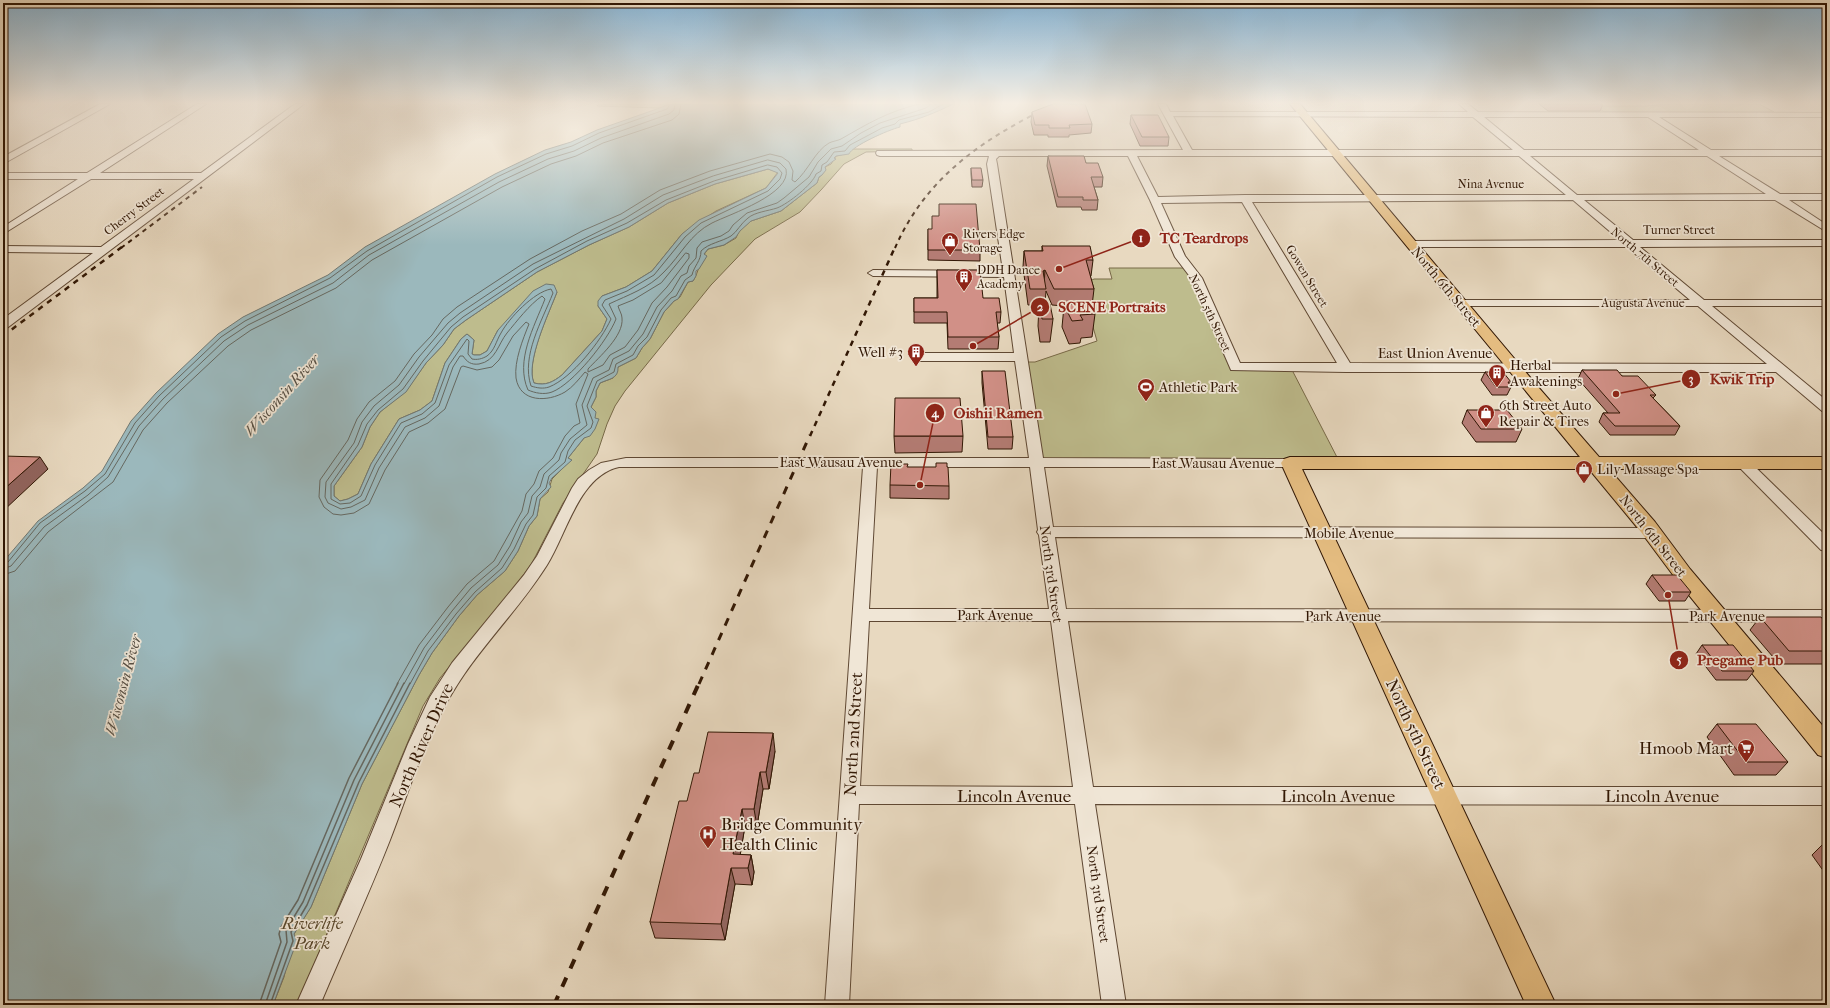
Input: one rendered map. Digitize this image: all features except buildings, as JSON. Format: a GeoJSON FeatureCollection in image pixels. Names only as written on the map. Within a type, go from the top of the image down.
{"type":"FeatureCollection","features":[{"type":"Feature","properties":{"kind":"main road","name":"North 6th Street"},"geometry":{"type":"LineString","coordinates":[[1336,153],[1459,303],[1652,533],[1683,574],[1827,748]]}},
{"type":"Feature","properties":{"kind":"main road","name":"East Wausau Avenue"},"geometry":{"type":"LineString","coordinates":[[1290,463],[1827,463]]}},
{"type":"Feature","properties":{"kind":"main road","name":"North 5th Street"},"geometry":{"type":"LineString","coordinates":[[1290,463],[1324,533],[1541,1005]]}},
{"type":"Feature","properties":{"kind":"main road"},"geometry":{"type":"LineString","coordinates":[[1304,493],[1300,474],[1304,469],[1310,467],[1410,466],[1452,463]]}},
{"type":"Feature","properties":{"kind":"main road"},"geometry":{"type":"LineString","coordinates":[[1529,464],[1575,466],[1590,471],[1634,520],[1652,533]]}},
{"type":"Feature","properties":{"kind":"street"},"geometry":{"type":"LineString","coordinates":[[3,161],[21,151]]}},
{"type":"Feature","properties":{"kind":"street"},"geometry":{"type":"LineString","coordinates":[[3,231],[128,151]]}},
{"type":"Feature","properties":{"kind":"street","name":"Cherry Street"},"geometry":{"type":"LineString","coordinates":[[3,325],[237,151]]}},
{"type":"Feature","properties":{"kind":"street","name":"North 7th Street"},"geometry":{"type":"LineString","coordinates":[[1520,151],[1827,408]]}},
{"type":"Feature","properties":{"kind":"street"},"geometry":{"type":"LineString","coordinates":[[1706,151],[1827,229]]}},
{"type":"Feature","properties":{"kind":"street","name":"North 3rd Street"},"geometry":{"type":"LineString","coordinates":[[1006,152],[994,155],[991,159],[1021,357],[1114,1005]]}},
{"type":"Feature","properties":{"kind":"street","name":"North 5th Street"},"geometry":{"type":"LineString","coordinates":[[1131,152],[1155,200],[1180,257],[1196,278],[1235,367]]}},
{"type":"Feature","properties":{"kind":"street"},"geometry":{"type":"LineString","coordinates":[[880,153],[1827,153]]}},
{"type":"Feature","properties":{"kind":"street"},"geometry":{"type":"LineString","coordinates":[[3,176],[204,176]]}},
{"type":"Feature","properties":{"kind":"street","name":"Nina Avenue"},"geometry":{"type":"LineString","coordinates":[[1155,200],[1372,197],[1827,197]]}},
{"type":"Feature","properties":{"kind":"street","name":"Gowen Street"},"geometry":{"type":"LineString","coordinates":[[1245,198],[1346,368]]}},
{"type":"Feature","properties":{"kind":"street","name":"Turner Street"},"geometry":{"type":"LineString","coordinates":[[1411,244],[1827,242]]}},
{"type":"Feature","properties":{"kind":"street"},"geometry":{"type":"LineString","coordinates":[[3,249],[104,250]]}},
{"type":"Feature","properties":{"kind":"street"},"geometry":{"type":"LineString","coordinates":[[873,274],[1008,274]]}},
{"type":"Feature","properties":{"kind":"street","name":"Augusta Avenue"},"geometry":{"type":"LineString","coordinates":[[1459,303],[1827,303]]}},
{"type":"Feature","properties":{"kind":"street"},"geometry":{"type":"LineString","coordinates":[[920,357],[1021,357]]}},
{"type":"Feature","properties":{"kind":"street","name":"East Union Avenue"},"geometry":{"type":"LineString","coordinates":[[1235,367],[1779,368]]}},
{"type":"Feature","properties":{"kind":"street","name":"East Wausau Avenue"},"geometry":{"type":"LineString","coordinates":[[600,469],[616,463],[626,462],[1290,463]]}},
{"type":"Feature","properties":{"kind":"street","name":"North 2nd Street"},"geometry":{"type":"LineString","coordinates":[[837,1005],[870,462]]}},
{"type":"Feature","properties":{"kind":"street"},"geometry":{"type":"LineString","coordinates":[[1743,463],[1827,546]]}},
{"type":"Feature","properties":{"kind":"street","name":"North River Drive"},"geometry":{"type":"LineString","coordinates":[[308,1005],[372,859],[418,744],[443,691],[458,668],[530,579],[544,557],[579,488],[587,479],[600,469]]}},
{"type":"Feature","properties":{"kind":"street","name":"Mobile Avenue"},"geometry":{"type":"LineString","coordinates":[[1045,532],[1652,533]]}},
{"type":"Feature","properties":{"kind":"street","name":"Park Avenue"},"geometry":{"type":"LineString","coordinates":[[860,615],[1827,616]]}},
{"type":"Feature","properties":{"kind":"street","name":"Lincoln Avenue"},"geometry":{"type":"LineString","coordinates":[[850,795],[1445,797],[1827,796]]}},
{"type":"Feature","properties":{"kind":"green space","name":"Riverlife Park"},"geometry":{"type":"Polygon","coordinates":[[[848,151],[910,151],[866,152],[844,164],[800,212],[755,239],[711,285],[625,391],[615,406],[607,424],[597,454],[563,503],[532,563],[514,588],[440,678],[423,706],[297,1005],[273,1005],[284,977],[294,934],[311,907],[362,784],[419,675],[432,653],[459,616],[477,595],[505,571],[518,551],[529,526],[537,516],[540,499],[548,492],[552,479],[571,460],[568,458],[584,438],[594,418],[591,407],[600,383],[613,378],[618,367],[636,358],[650,339],[664,312],[680,297],[688,282],[693,281],[708,249],[724,245],[736,238],[739,231],[751,221],[781,211],[817,183],[825,167],[831,164],[836,156],[848,151]]]}},
{"type":"Feature","properties":{"kind":"green space"},"geometry":{"type":"Polygon","coordinates":[[[768,169],[778,172],[766,188],[716,211],[682,234],[652,271],[626,287],[602,296],[598,306],[607,319],[602,331],[562,375],[552,381],[546,384],[534,383],[532,374],[535,351],[557,292],[498,330],[487,351],[480,355],[472,354],[474,340],[467,334],[461,339],[445,363],[432,401],[420,410],[399,419],[371,464],[358,494],[340,501],[334,496],[334,486],[362,447],[370,427],[380,412],[406,391],[426,363],[443,345],[454,329],[537,272],[589,245],[629,227],[668,203],[715,184],[768,169]]]}},
{"type":"Feature","properties":{"kind":"green space"},"geometry":{"type":"Polygon","coordinates":[[[1109,268],[1189,268],[1235,368],[1291,368],[1340,463],[1037,463],[1022,362],[1035,362],[1097,341],[1087,306],[1088,282],[1094,279],[1112,279],[1109,268]]]}},
{"type":"Feature","properties":{"kind":"water","name":"Wisconsin River"},"geometry":{"type":"Polygon","coordinates":[[[543,151],[852,151],[849,154],[836,156],[834,158],[836,159],[825,167],[826,170],[819,177],[817,183],[781,211],[751,221],[736,237],[724,245],[708,249],[704,254],[707,256],[699,269],[696,271],[696,276],[693,281],[688,282],[678,299],[674,301],[664,312],[650,339],[636,358],[618,367],[617,374],[615,376],[600,383],[591,407],[596,412],[595,418],[599,419],[595,429],[590,436],[584,438],[568,458],[572,460],[552,478],[549,483],[551,487],[540,499],[537,516],[529,526],[518,551],[505,571],[477,595],[459,616],[432,653],[419,675],[362,784],[311,907],[294,934],[297,941],[273,1005],[3,1005],[3,562],[38,521],[83,488],[102,471],[131,421],[156,393],[218,334],[243,317],[328,275],[365,247],[495,174],[543,151]],[[768,169],[715,184],[668,203],[629,227],[589,245],[537,272],[466,320],[454,329],[443,345],[426,363],[406,392],[380,412],[370,427],[362,447],[334,486],[334,496],[340,501],[358,494],[371,464],[399,419],[420,410],[432,401],[445,363],[461,339],[467,334],[474,340],[472,354],[480,355],[487,351],[498,330],[533,291],[546,284],[554,285],[557,292],[535,351],[532,374],[534,383],[546,384],[562,375],[602,331],[607,319],[598,306],[598,301],[602,296],[626,287],[652,271],[682,234],[699,220],[766,188],[778,173],[768,169]]]}},
{"type":"Feature","properties":{"kind":"railway"},"geometry":{"type":"LineString","coordinates":[[895,248],[908,222],[924,199],[941,179],[974,151]]}},
{"type":"Feature","properties":{"kind":"railway"},"geometry":{"type":"LineString","coordinates":[[121,248],[202,187]]}},
{"type":"Feature","properties":{"kind":"railway"},"geometry":{"type":"LineString","coordinates":[[3,336],[122,247]]}},
{"type":"Feature","properties":{"kind":"railway"},"geometry":{"type":"LineString","coordinates":[[810,436],[895,247]]}},
{"type":"Feature","properties":{"kind":"railway"},"geometry":{"type":"LineString","coordinates":[[699,684],[810,435]]}},
{"type":"Feature","properties":{"kind":"railway"},"geometry":{"type":"LineString","coordinates":[[554,1005],[699,683]]}},
{"type":"Feature","properties":{"kind":"place","name":"Rivers Edge Storage"},"geometry":{"type":"Point","coordinates":[950,256]}},
{"type":"Feature","properties":{"kind":"place","name":"TC Teardrops"},"geometry":{"type":"Point","coordinates":[1059,269]}},
{"type":"Feature","properties":{"kind":"place","name":"DDH Dance Academy"},"geometry":{"type":"Point","coordinates":[964,292]}},
{"type":"Feature","properties":{"kind":"place","name":"SCENE Portraits"},"geometry":{"type":"Point","coordinates":[973,346]}},
{"type":"Feature","properties":{"kind":"place","name":"Well #3"},"geometry":{"type":"Point","coordinates":[916,367]}},
{"type":"Feature","properties":{"kind":"place","name":"Herbal Awakenings"},"geometry":{"type":"Point","coordinates":[1497,388]}},
{"type":"Feature","properties":{"kind":"place","name":"Kwik Trip"},"geometry":{"type":"Point","coordinates":[1616,394]}},
{"type":"Feature","properties":{"kind":"place","name":"Athletic Park"},"geometry":{"type":"Point","coordinates":[1146,402]}},
{"type":"Feature","properties":{"kind":"place","name":"6th Street Auto Repair & Tires"},"geometry":{"type":"Point","coordinates":[1486,428]}},
{"type":"Feature","properties":{"kind":"place","name":"Lily Massage Spa"},"geometry":{"type":"Point","coordinates":[1584,484]}},
{"type":"Feature","properties":{"kind":"place","name":"Oishii Ramen"},"geometry":{"type":"Point","coordinates":[920,485]}},
{"type":"Feature","properties":{"kind":"place","name":"Pregame Pub"},"geometry":{"type":"Point","coordinates":[1668,595]}},
{"type":"Feature","properties":{"kind":"place","name":"Hmoob Mart"},"geometry":{"type":"Point","coordinates":[1746,763]}},
{"type":"Feature","properties":{"kind":"place","name":"Bridge Community Health Clinic"},"geometry":{"type":"Point","coordinates":[708,849]}}]}
